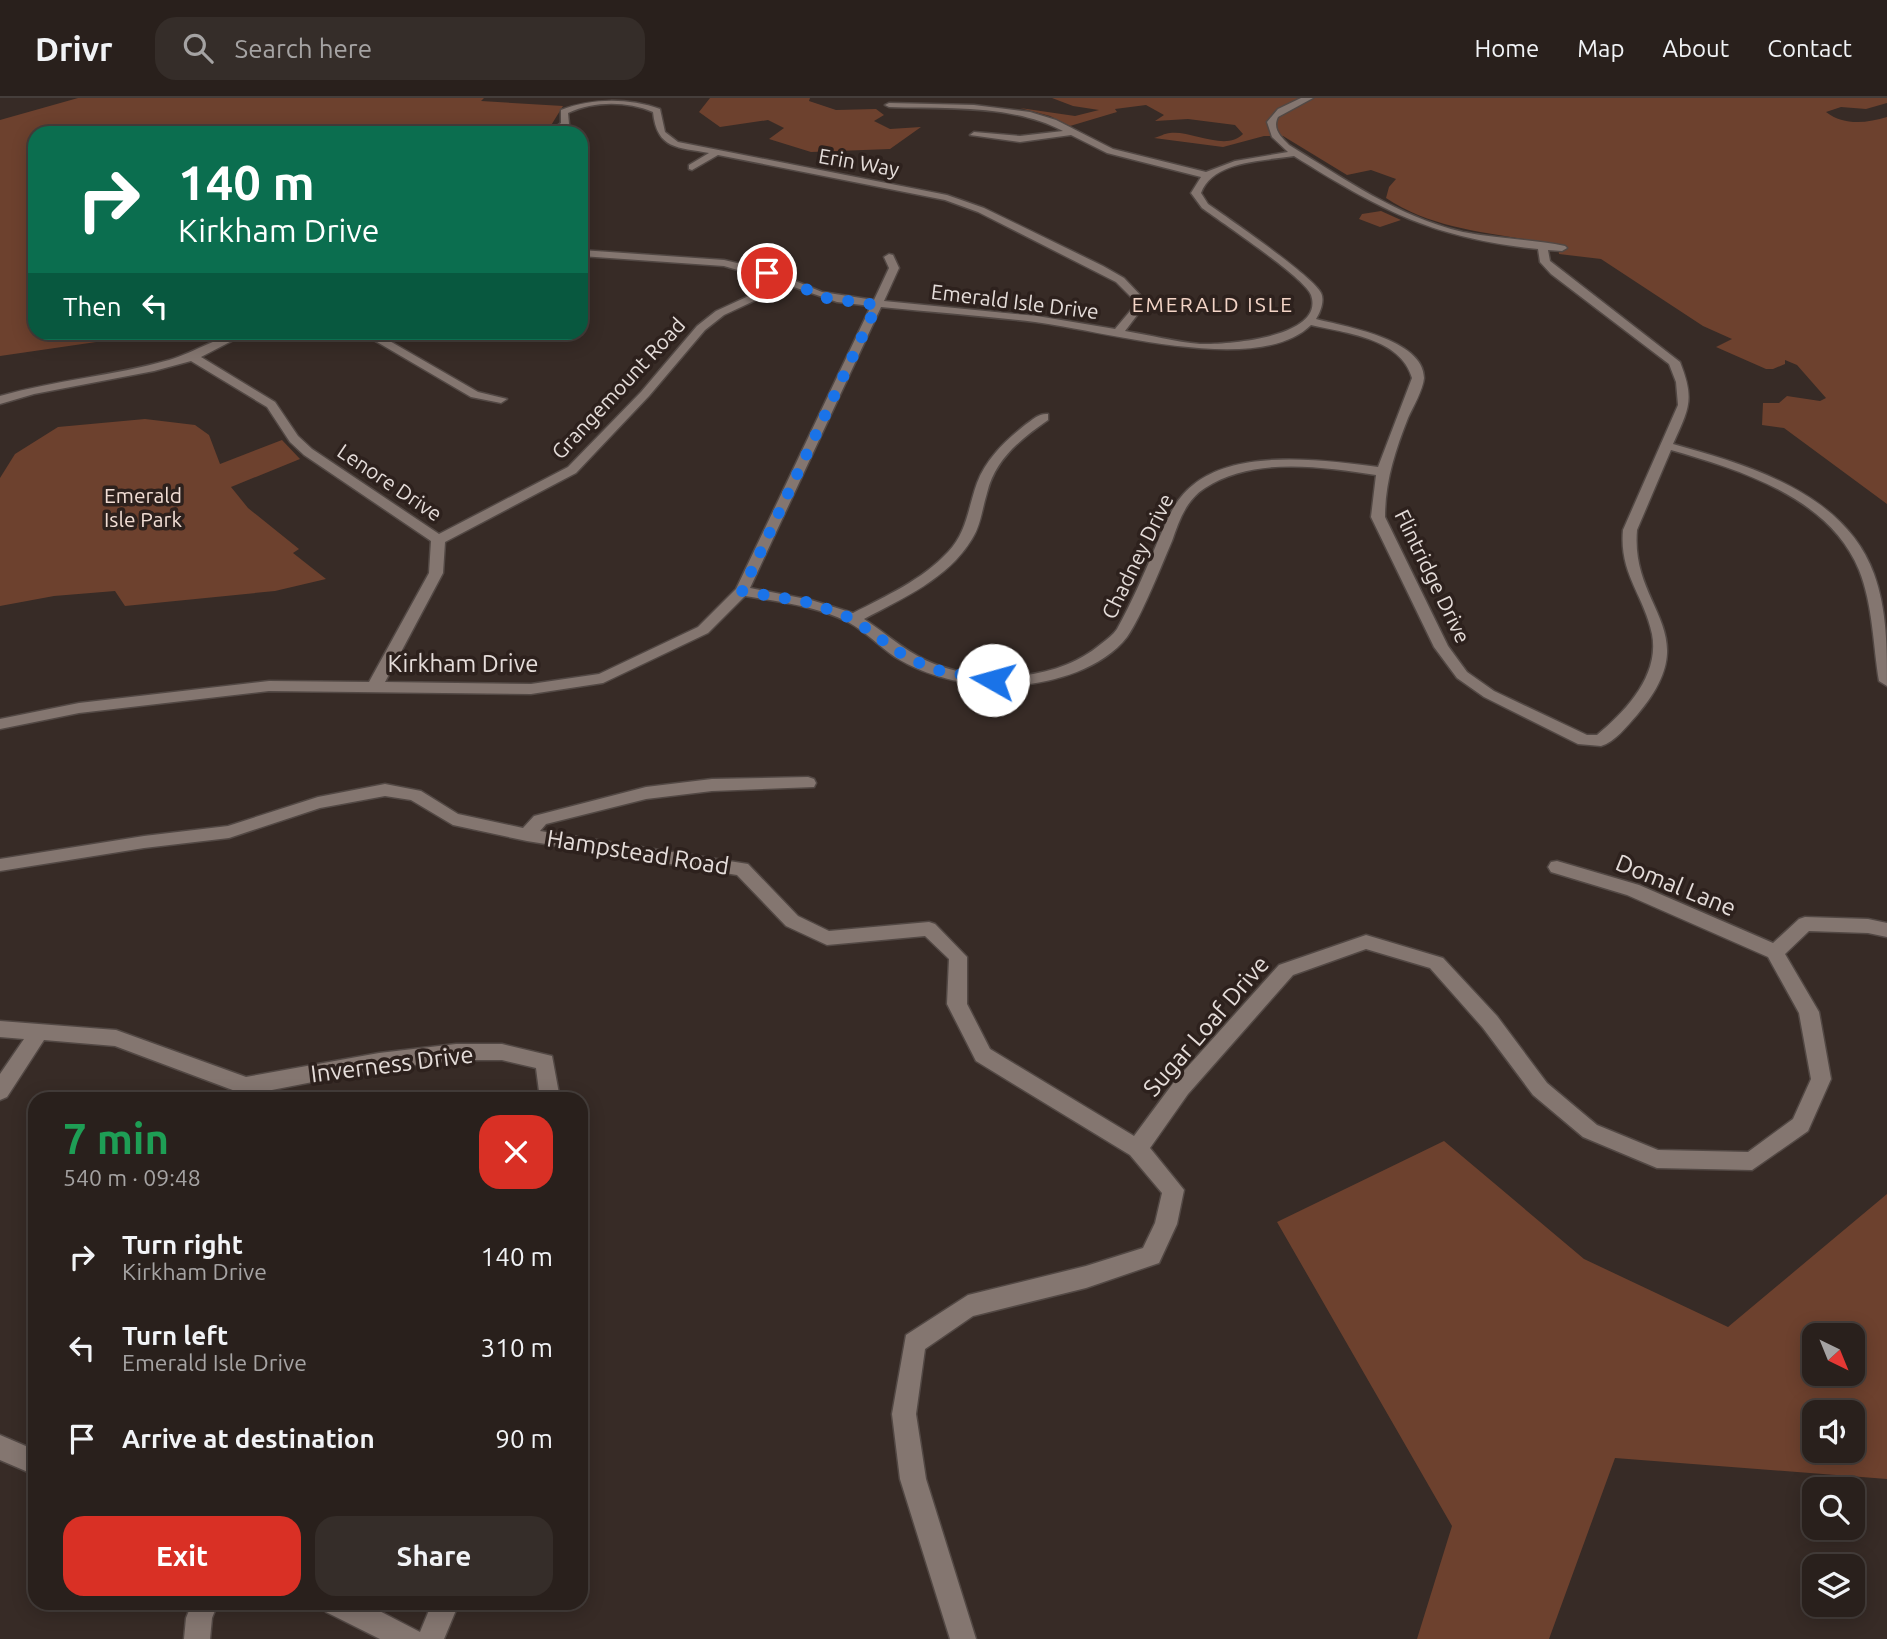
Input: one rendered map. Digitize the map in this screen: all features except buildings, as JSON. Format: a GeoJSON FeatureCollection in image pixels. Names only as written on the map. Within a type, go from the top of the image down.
{"type":"FeatureCollection","features":[{"type":"Feature","properties":{"kind":"street","name":"Erin Way"},"geometry":{"type":"LineString","coordinates":[[562,126],[565,124],[564,112],[574,104],[607,98],[628,100],[657,111],[660,134],[664,139],[715,153],[909,189],[981,210],[1120,280],[1139,299],[1136,310],[1118,333]]}},
{"type":"Feature","properties":{"kind":"street"},"geometry":{"type":"LineString","coordinates":[[1309,98],[1283,108],[1272,117],[1270,126],[1273,136],[1296,153],[1388,208],[1423,223],[1473,236],[1562,248]]}},
{"type":"Feature","properties":{"kind":"street"},"geometry":{"type":"LineString","coordinates":[[889,105],[1000,109],[1053,121],[1117,153],[1206,175]]}},
{"type":"Feature","properties":{"kind":"street"},"geometry":{"type":"LineString","coordinates":[[974,135],[1036,139],[1072,132]]}},
{"type":"Feature","properties":{"kind":"street"},"geometry":{"type":"LineString","coordinates":[[692,167],[715,153]]}},
{"type":"Feature","properties":{"kind":"street"},"geometry":{"type":"LineString","coordinates":[[1296,153],[1237,163],[1206,175],[1200,180],[1196,192],[1205,206],[1298,275],[1316,293],[1315,312],[1309,321]]}},
{"type":"Feature","properties":{"kind":"street","name":"Flintridge Drive"},"geometry":{"type":"LineString","coordinates":[[1309,321],[1386,343],[1407,355],[1416,365],[1418,378],[1384,472],[1378,517],[1435,635],[1452,663],[1474,685],[1489,694],[1584,740],[1601,741],[1616,730],[1635,707],[1654,674],[1658,659],[1661,643],[1659,634],[1628,559],[1628,545],[1630,530],[1684,405],[1682,382],[1674,362],[1555,272],[1545,262],[1543,247]]}},
{"type":"Feature","properties":{"kind":"street","name":"Emerald Isle Drive"},"geometry":{"type":"LineString","coordinates":[[588,253],[724,263],[752,269],[827,298],[877,305],[1037,318],[1201,347],[1240,346],[1280,337],[1309,321]]}},
{"type":"Feature","properties":{"kind":"street","name":"Kirkham Drive"},"geometry":{"type":"LineString","coordinates":[[0,724],[79,708],[269,685],[531,689],[603,678],[703,631],[742,591],[894,268],[889,257]]}},
{"type":"Feature","properties":{"kind":"street","name":"Grangemount Road"},"geometry":{"type":"LineString","coordinates":[[438,540],[572,470],[645,394],[701,328],[720,313],[787,282]]}},
{"type":"Feature","properties":{"kind":"street"},"geometry":{"type":"LineString","coordinates":[[0,400],[56,385],[134,374],[194,358],[229,340]]}},
{"type":"Feature","properties":{"kind":"street"},"geometry":{"type":"LineString","coordinates":[[377,340],[475,395],[501,398]]}},
{"type":"Feature","properties":{"kind":"street","name":"Lenore Drive"},"geometry":{"type":"LineString","coordinates":[[194,358],[271,405],[294,439],[308,452],[438,540],[436,573],[375,686]]}},
{"type":"Feature","properties":{"kind":"street"},"geometry":{"type":"LineString","coordinates":[[853,619],[924,579],[951,557],[973,528],[988,471],[1000,453],[1044,417]]}},
{"type":"Feature","properties":{"kind":"street"},"geometry":{"type":"LineString","coordinates":[[1665,445],[1727,463],[1768,481],[1805,501],[1842,531],[1866,570],[1887,681]]}},
{"type":"Feature","properties":{"kind":"street","name":"Chadney Drive"},"geometry":{"type":"LineString","coordinates":[[742,591],[812,603],[853,619],[906,657],[936,670],[961,677],[993,680],[1039,677],[1081,666],[1105,652],[1121,635],[1182,503],[1202,485],[1227,472],[1274,463],[1322,463],[1384,472]]}},
{"type":"Feature","properties":{"kind":"street"},"geometry":{"type":"LineString","coordinates":[[527,835],[540,820],[646,793],[712,785],[808,783]]}},
{"type":"Feature","properties":{"kind":"street","name":"Hampstead Road"},"geometry":{"type":"LineString","coordinates":[[0,865],[229,832],[318,803],[385,790],[415,795],[453,819],[527,835],[743,869],[792,921],[827,938],[929,929],[958,957],[957,1004],[983,1055],[1138,1149],[1173,1190],[1166,1224],[1151,1256],[1086,1277],[968,1306],[914,1343],[904,1414],[913,1479],[963,1639]]}},
{"type":"Feature","properties":{"kind":"street","name":"Domal Lane"},"geometry":{"type":"LineString","coordinates":[[1557,867],[1633,890],[1775,952]]}},
{"type":"Feature","properties":{"kind":"street"},"geometry":{"type":"LineString","coordinates":[[1775,952],[1805,924],[1868,926],[1887,930]]}},
{"type":"Feature","properties":{"kind":"street","name":"Sugar Loaf Drive"},"geometry":{"type":"LineString","coordinates":[[1138,1149],[1181,1088],[1286,970],[1366,942],[1436,963],[1490,1022],[1539,1089],[1590,1131],[1657,1159],[1752,1161],[1801,1125],[1821,1079],[1809,1012],[1775,952]]}},
{"type":"Feature","properties":{"kind":"street","name":"Inverness Drive"},"geometry":{"type":"LineString","coordinates":[[0,1029],[116,1038],[246,1086],[379,1061],[456,1052],[502,1052],[545,1062],[549,1092]]}},
{"type":"Feature","properties":{"kind":"street"},"geometry":{"type":"LineString","coordinates":[[0,1091],[40,1031]]}},
{"type":"Feature","properties":{"kind":"street"},"geometry":{"type":"LineString","coordinates":[[0,1447],[28,1460]]}},
{"type":"Feature","properties":{"kind":"street"},"geometry":{"type":"LineString","coordinates":[[197,1639],[202,1610]]}},
{"type":"Feature","properties":{"kind":"street"},"geometry":{"type":"LineString","coordinates":[[349,1610],[409,1639]]}},
{"type":"Feature","properties":{"kind":"street"},"geometry":{"type":"LineString","coordinates":[[430,1639],[443,1610]]}},
{"type":"Feature","properties":{"kind":"green space"},"geometry":{"type":"Polygon","coordinates":[[[78,98],[484,98],[481,101],[563,106],[551,126],[28,126],[28,340],[110,340],[0,356],[0,120],[78,98]]]}},
{"type":"Feature","properties":{"kind":"green space"},"geometry":{"type":"Polygon","coordinates":[[[710,98],[810,98],[809,101],[836,110],[876,109],[884,115],[874,121],[890,129],[921,127],[890,149],[811,152],[769,139],[784,128],[768,120],[720,127],[699,112],[710,98]]]}},
{"type":"Feature","properties":{"kind":"green space"},"geometry":{"type":"Polygon","coordinates":[[[1052,98],[1887,98],[1887,103],[1866,109],[1841,107],[1826,112],[1840,120],[1856,122],[1887,117],[1887,504],[1784,428],[1762,425],[1763,403],[1779,403],[1787,396],[1820,401],[1826,398],[1797,365],[1785,360],[1785,364],[1766,369],[1716,347],[1732,339],[1703,326],[1601,259],[1559,254],[1558,245],[1469,230],[1426,218],[1386,198],[1389,187],[1396,179],[1371,170],[1347,175],[1283,136],[1264,136],[1223,147],[1154,138],[1178,133],[1227,141],[1243,134],[1235,125],[1188,119],[1155,121],[1164,115],[1146,105],[1115,109],[1117,112],[1070,126],[1050,116],[1020,108],[1075,116],[1099,110],[1073,106],[1052,98]]]}},
{"type":"Feature","properties":{"kind":"green space"},"geometry":{"type":"Polygon","coordinates":[[[1381,211],[1401,220],[1380,227],[1359,219],[1362,214],[1381,211]]]}},
{"type":"Feature","properties":{"kind":"green space","name":"Emerald Isle Park"},"geometry":{"type":"Polygon","coordinates":[[[145,419],[195,425],[209,435],[220,464],[282,440],[300,459],[231,487],[248,508],[299,549],[293,553],[326,579],[275,591],[125,606],[115,591],[54,596],[0,606],[0,478],[15,454],[58,427],[145,419]]]}},
{"type":"Feature","properties":{"kind":"green space"},"geometry":{"type":"Polygon","coordinates":[[[1444,1141],[1584,1259],[1728,1327],[1887,1194],[1887,1479],[1615,1458],[1549,1639],[1417,1639],[1452,1526],[1277,1222],[1444,1141]]]}},
{"type":"Feature","properties":{"kind":"district","name":"EMERALD ISLE"},"geometry":{"type":"Point","coordinates":[1213,304]}},
{"type":"Feature","properties":{"kind":"route"},"geometry":{"type":"LineString","coordinates":[[767,273],[827,298],[877,305],[742,591],[812,603],[853,619],[906,657],[936,670],[961,677],[993,680]]}}]}
